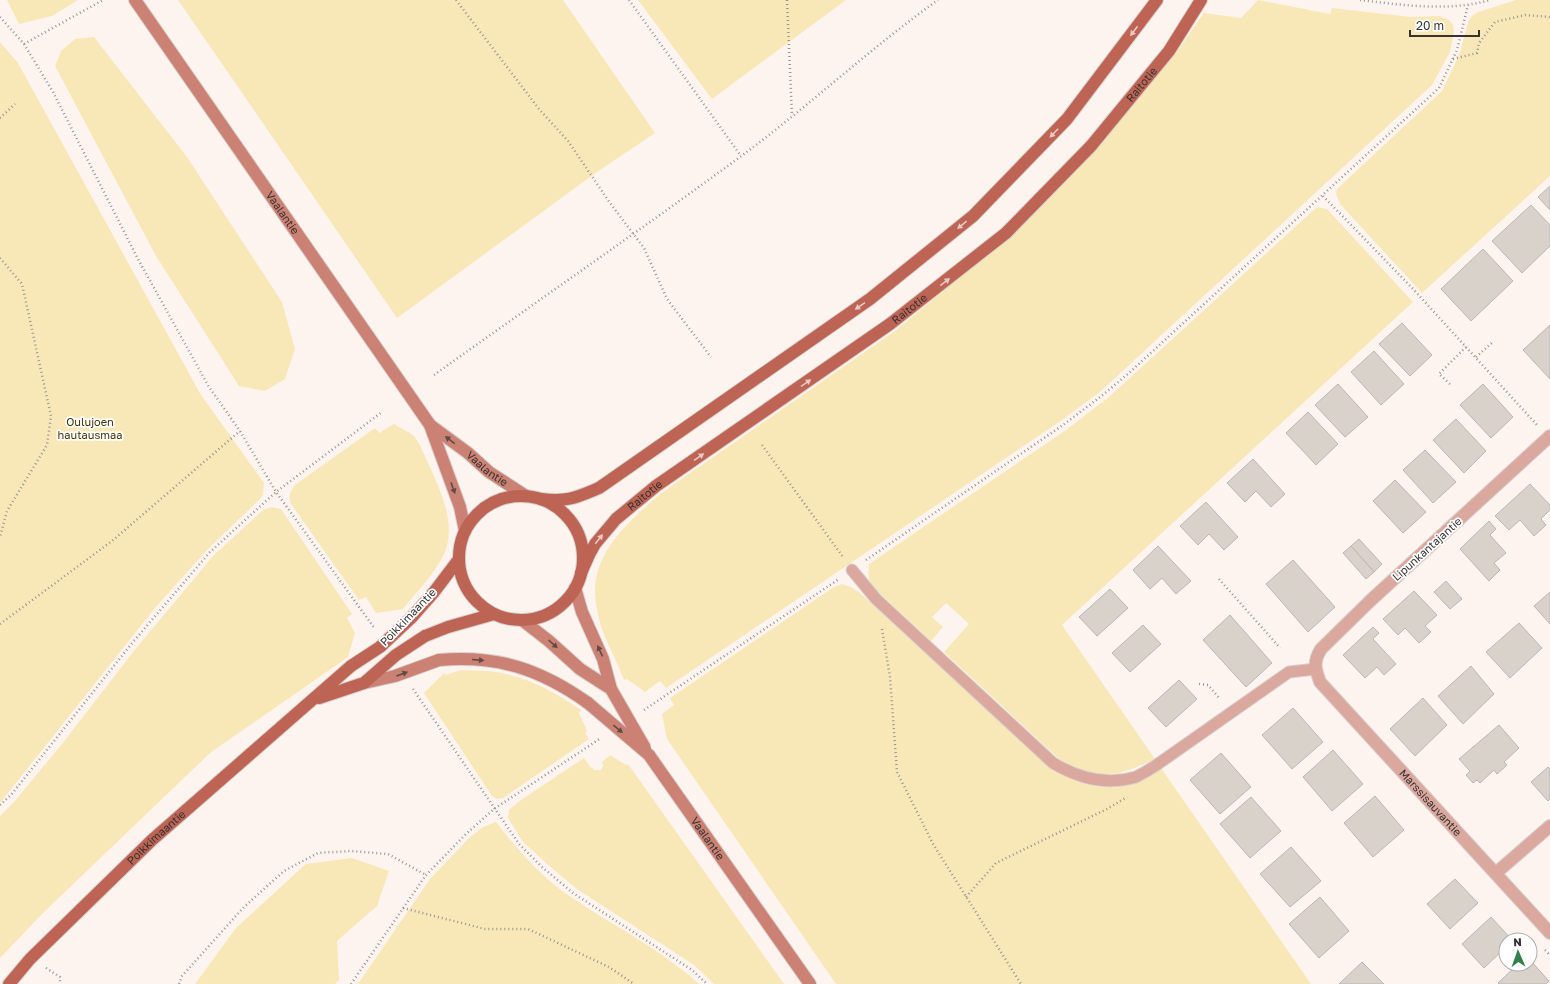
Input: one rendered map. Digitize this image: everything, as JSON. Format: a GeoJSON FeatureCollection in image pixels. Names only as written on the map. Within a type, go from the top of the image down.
{"type":"FeatureCollection","features":[{"type":"Feature","properties":{"kind":"main road"},"geometry":{"type":"LineString","coordinates":[[541,499],[566,515],[575,527],[581,542],[583,558],[581,573],[575,588],[565,601],[553,611],[538,617],[522,620],[506,618],[494,614],[482,606],[473,597],[463,579],[459,559],[460,545],[465,531],[473,519],[484,508],[497,501],[511,497],[526,496],[559,501],[573,499],[599,488],[870,299],[973,216],[1067,119],[1157,0]]}},
{"type":"Feature","properties":{"kind":"main road","name":"Raitotie"},"geometry":{"type":"LineString","coordinates":[[581,573],[588,555],[616,519],[656,486],[890,324],[1006,233],[1091,146],[1169,51],[1201,0]]}},
{"type":"Feature","properties":{"kind":"main road","name":"Poikkimaantie"},"geometry":{"type":"LineString","coordinates":[[9,984],[30,959],[152,840],[314,700],[351,666],[380,647],[412,617],[434,592],[459,559]]}},
{"type":"Feature","properties":{"kind":"main road","name":"Poikkimaantie"},"geometry":{"type":"LineString","coordinates":[[314,700],[364,683],[396,655],[425,636],[448,627],[494,614]]}},
{"type":"Feature","properties":{"kind":"street","name":"Vaalantie"},"geometry":{"type":"LineString","coordinates":[[135,0],[430,425],[460,507],[465,531]]}},
{"type":"Feature","properties":{"kind":"street","name":"Vaalantie"},"geometry":{"type":"LineString","coordinates":[[430,425],[468,453],[489,472],[526,496]]}},
{"type":"Feature","properties":{"kind":"street","name":"Lipunkantajantie"},"geometry":{"type":"LineString","coordinates":[[1316,669],[1316,658],[1320,649],[1370,601],[1550,437]]}},
{"type":"Feature","properties":{"kind":"street","name":"Vaalantie"},"geometry":{"type":"LineString","coordinates":[[575,588],[582,612],[603,659],[611,689],[649,755],[810,984]]}},
{"type":"Feature","properties":{"kind":"street","name":"Vaalantie"},"geometry":{"type":"LineString","coordinates":[[522,620],[549,641],[580,669],[611,689]]}},
{"type":"Feature","properties":{"kind":"street"},"geometry":{"type":"LineString","coordinates":[[364,683],[395,676],[439,660],[461,658],[498,661],[532,671],[565,687],[588,703],[649,755]]}},
{"type":"Feature","properties":{"kind":"street","name":"Marssisauvantie"},"geometry":{"type":"LineString","coordinates":[[1316,669],[1320,682],[1550,933]]}},
{"type":"Feature","properties":{"kind":"street"},"geometry":{"type":"LineString","coordinates":[[1496,873],[1550,826]]}},
{"type":"Feature","properties":{"kind":"lane"},"geometry":{"type":"LineString","coordinates":[[852,570],[876,599],[1053,762],[1068,772],[1086,778],[1105,781],[1121,781],[1137,776],[1155,766],[1289,672],[1316,669]]}},
{"type":"Feature","properties":{"kind":"path"},"geometry":{"type":"LineString","coordinates":[[24,44],[103,0]]}},
{"type":"Feature","properties":{"kind":"path"},"geometry":{"type":"LineString","coordinates":[[456,0],[539,109],[568,141],[644,248],[667,299],[711,357]]}},
{"type":"Feature","properties":{"kind":"path"},"geometry":{"type":"LineString","coordinates":[[629,0],[740,156]]}},
{"type":"Feature","properties":{"kind":"path"},"geometry":{"type":"LineString","coordinates":[[787,0],[792,116]]}},
{"type":"Feature","properties":{"kind":"path"},"geometry":{"type":"LineString","coordinates":[[434,375],[740,156],[792,116],[912,18],[938,0]]}},
{"type":"Feature","properties":{"kind":"path"},"geometry":{"type":"LineString","coordinates":[[1360,0],[1411,6],[1468,5],[1490,0]]}},
{"type":"Feature","properties":{"kind":"path"},"geometry":{"type":"LineString","coordinates":[[641,712],[852,570],[1063,425],[1129,373],[1439,88],[1457,50],[1468,5]]}},
{"type":"Feature","properties":{"kind":"path"},"geometry":{"type":"LineString","coordinates":[[1453,60],[1477,53],[1480,43],[1495,22],[1525,15],[1550,17]]}},
{"type":"Feature","properties":{"kind":"path"},"geometry":{"type":"LineString","coordinates":[[0,17],[24,44],[53,92],[139,260],[206,380],[240,431],[276,492],[376,630]]}},
{"type":"Feature","properties":{"kind":"path"},"geometry":{"type":"LineString","coordinates":[[0,118],[15,104]]}},
{"type":"Feature","properties":{"kind":"path"},"geometry":{"type":"LineString","coordinates":[[1323,196],[1414,290],[1550,437]]}},
{"type":"Feature","properties":{"kind":"path"},"geometry":{"type":"LineString","coordinates":[[0,258],[22,284],[51,416],[47,445],[7,511],[0,537]]}},
{"type":"Feature","properties":{"kind":"path"},"geometry":{"type":"LineString","coordinates":[[1476,357],[1494,341]]}},
{"type":"Feature","properties":{"kind":"path"},"geometry":{"type":"LineString","coordinates":[[1450,384],[1439,374],[1466,347]]}},
{"type":"Feature","properties":{"kind":"path"},"geometry":{"type":"LineString","coordinates":[[0,805],[11,795],[134,642],[210,552],[276,492],[382,412]]}},
{"type":"Feature","properties":{"kind":"path"},"geometry":{"type":"LineString","coordinates":[[0,624],[112,540],[240,431]]}},
{"type":"Feature","properties":{"kind":"path"},"geometry":{"type":"LineString","coordinates":[[762,446],[852,570]]}},
{"type":"Feature","properties":{"kind":"path"},"geometry":{"type":"LineString","coordinates":[[1219,579],[1280,648]]}},
{"type":"Feature","properties":{"kind":"path"},"geometry":{"type":"LineString","coordinates":[[876,599],[890,677],[897,772],[933,844],[1021,984]]}},
{"type":"Feature","properties":{"kind":"path"},"geometry":{"type":"LineString","coordinates":[[411,684],[519,844],[542,867],[573,893],[692,970],[707,984]]}},
{"type":"Feature","properties":{"kind":"path"},"geometry":{"type":"LineString","coordinates":[[1199,684],[1208,686],[1232,713]]}},
{"type":"Feature","properties":{"kind":"path"},"geometry":{"type":"LineString","coordinates":[[352,984],[426,875],[466,834],[494,809],[607,734]]}},
{"type":"Feature","properties":{"kind":"path"},"geometry":{"type":"LineString","coordinates":[[966,897],[996,863],[1107,809],[1132,794],[1137,776]]}},
{"type":"Feature","properties":{"kind":"path"},"geometry":{"type":"LineString","coordinates":[[179,984],[182,976],[244,907],[284,871],[318,853],[351,851],[388,854],[426,875]]}},
{"type":"Feature","properties":{"kind":"path"},"geometry":{"type":"LineString","coordinates":[[404,908],[484,929],[528,929],[609,967],[634,984]]}},
{"type":"Feature","properties":{"kind":"path"},"geometry":{"type":"LineString","coordinates":[[30,959],[60,977],[60,984]]}},
{"type":"Feature","properties":{"kind":"green space"},"geometry":{"type":"Polygon","coordinates":[[[7,0],[78,0],[52,16],[19,24],[7,0]]]}},
{"type":"Feature","properties":{"kind":"green space"},"geometry":{"type":"Polygon","coordinates":[[[178,0],[563,0],[655,133],[597,172],[397,318],[178,0]]]}},
{"type":"Feature","properties":{"kind":"green space"},"geometry":{"type":"Polygon","coordinates":[[[638,0],[846,0],[712,99],[638,0]]]}},
{"type":"Feature","properties":{"kind":"green space"},"geometry":{"type":"Polygon","coordinates":[[[1258,0],[1330,14],[1332,8],[1411,17],[1440,16],[1449,20],[1453,25],[1454,32],[1450,52],[1432,85],[1101,391],[1062,420],[666,688],[660,681],[645,692],[627,679],[624,680],[600,623],[595,593],[596,577],[601,563],[607,550],[626,525],[660,494],[895,331],[1008,237],[1093,149],[1176,53],[1204,13],[1241,18],[1258,0]]]}},
{"type":"Feature","properties":{"kind":"green space"},"geometry":{"type":"Polygon","coordinates":[[[1516,0],[1550,0],[1550,176],[1422,293],[1340,204],[1336,194],[1337,189],[1442,91],[1460,53],[1469,20],[1473,15],[1516,0]]]}},
{"type":"Feature","properties":{"kind":"green space"},"geometry":{"type":"Polygon","coordinates":[[[94,37],[187,157],[282,302],[295,349],[285,379],[265,391],[239,386],[156,256],[55,66],[61,51],[75,39],[94,37]]]}},
{"type":"Feature","properties":{"kind":"green space","name":"Oulujoen hautausmaa"},"geometry":{"type":"Polygon","coordinates":[[[0,42],[18,63],[201,395],[264,483],[261,498],[207,550],[155,608],[0,803],[0,42]]]}},
{"type":"Feature","properties":{"kind":"green space"},"geometry":{"type":"Polygon","coordinates":[[[1317,207],[1327,209],[1413,302],[1062,625],[1155,759],[1135,768],[1114,774],[1104,775],[1083,772],[1070,767],[1060,760],[944,652],[969,624],[946,603],[932,617],[943,627],[931,641],[873,587],[870,582],[868,570],[869,564],[1066,430],[1109,397],[1317,207]]]}},
{"type":"Feature","properties":{"kind":"green space"},"geometry":{"type":"Polygon","coordinates":[[[394,424],[415,437],[421,448],[446,507],[449,528],[446,549],[443,557],[427,580],[403,609],[376,613],[366,597],[359,600],[291,504],[290,496],[295,485],[375,428],[379,433],[394,424]]]}},
{"type":"Feature","properties":{"kind":"green space"},"geometry":{"type":"Polygon","coordinates":[[[272,507],[281,509],[352,614],[347,618],[355,633],[348,657],[210,753],[43,913],[0,958],[0,816],[14,802],[62,744],[137,647],[214,555],[263,510],[272,507]]]}},
{"type":"Feature","properties":{"kind":"green space"},"geometry":{"type":"Polygon","coordinates":[[[842,584],[859,592],[1049,767],[1057,772],[1084,784],[1112,787],[1131,782],[1161,768],[1311,984],[836,984],[667,739],[662,714],[674,705],[670,698],[834,587],[842,584]]]}},
{"type":"Feature","properties":{"kind":"green space"},"geometry":{"type":"Polygon","coordinates":[[[461,670],[488,671],[508,674],[530,681],[551,691],[581,710],[579,713],[587,731],[585,733],[589,739],[503,798],[497,799],[492,796],[424,693],[444,673],[446,675],[461,670]]]}},
{"type":"Feature","properties":{"kind":"green space"},"geometry":{"type":"Polygon","coordinates":[[[610,755],[626,765],[628,764],[784,984],[714,984],[694,965],[577,889],[523,842],[508,818],[509,810],[518,802],[584,758],[591,768],[592,767],[594,770],[601,770],[603,766],[602,762],[610,755]]]}},
{"type":"Feature","properties":{"kind":"green space"},"geometry":{"type":"Polygon","coordinates":[[[496,822],[530,862],[560,889],[587,908],[653,949],[684,971],[699,984],[358,984],[430,879],[469,838],[483,827],[496,822]]]}},
{"type":"Feature","properties":{"kind":"green space"},"geometry":{"type":"Polygon","coordinates":[[[352,858],[389,871],[377,906],[337,941],[339,980],[335,984],[195,984],[236,928],[306,864],[352,858]]]}},
{"type":"Feature","properties":{"kind":"building"},"geometry":{"type":"Polygon","coordinates":[[[1550,186],[1550,210],[1538,197],[1550,186]]]}},
{"type":"Feature","properties":{"kind":"building"},"geometry":{"type":"Polygon","coordinates":[[[1531,205],[1550,225],[1550,246],[1522,273],[1492,241],[1531,205]]]}},
{"type":"Feature","properties":{"kind":"building"},"geometry":{"type":"Polygon","coordinates":[[[1483,249],[1513,281],[1471,321],[1441,289],[1483,249]]]}},
{"type":"Feature","properties":{"kind":"building"},"geometry":{"type":"Polygon","coordinates":[[[1402,323],[1432,355],[1410,376],[1379,344],[1402,323]]]}},
{"type":"Feature","properties":{"kind":"building"},"geometry":{"type":"Polygon","coordinates":[[[1550,325],[1550,379],[1523,350],[1550,325]]]}},
{"type":"Feature","properties":{"kind":"building"},"geometry":{"type":"Polygon","coordinates":[[[1374,351],[1404,384],[1381,405],[1351,372],[1374,351]]]}},
{"type":"Feature","properties":{"kind":"building"},"geometry":{"type":"Polygon","coordinates":[[[1338,384],[1368,417],[1345,437],[1315,405],[1338,384]]]}},
{"type":"Feature","properties":{"kind":"building"},"geometry":{"type":"Polygon","coordinates":[[[1483,384],[1513,417],[1491,438],[1460,405],[1483,384]]]}},
{"type":"Feature","properties":{"kind":"building"},"geometry":{"type":"Polygon","coordinates":[[[1308,412],[1338,444],[1316,465],[1286,433],[1308,412]]]}},
{"type":"Feature","properties":{"kind":"building"},"geometry":{"type":"Polygon","coordinates":[[[1456,419],[1486,451],[1464,473],[1433,440],[1456,419]]]}},
{"type":"Feature","properties":{"kind":"building"},"geometry":{"type":"Polygon","coordinates":[[[1425,450],[1456,482],[1433,503],[1403,470],[1425,450]]]}},
{"type":"Feature","properties":{"kind":"building"},"geometry":{"type":"Polygon","coordinates":[[[1253,459],[1285,494],[1271,507],[1256,491],[1245,502],[1227,483],[1253,459]]]}},
{"type":"Feature","properties":{"kind":"building"},"geometry":{"type":"Polygon","coordinates":[[[1395,480],[1426,512],[1403,533],[1373,501],[1395,480]]]}},
{"type":"Feature","properties":{"kind":"building"},"geometry":{"type":"Polygon","coordinates":[[[1530,484],[1550,505],[1550,510],[1541,519],[1546,525],[1534,536],[1520,520],[1509,530],[1495,516],[1530,484]]]}},
{"type":"Feature","properties":{"kind":"building"},"geometry":{"type":"Polygon","coordinates":[[[1206,502],[1238,537],[1224,550],[1209,534],[1198,545],[1180,526],[1206,502]]]}},
{"type":"Feature","properties":{"kind":"building"},"geometry":{"type":"Polygon","coordinates":[[[1489,521],[1496,529],[1490,535],[1506,553],[1494,563],[1500,570],[1489,581],[1460,549],[1489,521]]]}},
{"type":"Feature","properties":{"kind":"building"},"geometry":{"type":"Polygon","coordinates":[[[1359,539],[1382,564],[1374,572],[1351,546],[1359,539]]]}},
{"type":"Feature","properties":{"kind":"building"},"geometry":{"type":"Polygon","coordinates":[[[1158,546],[1191,581],[1176,594],[1162,578],[1150,589],[1133,570],[1158,546]]]}},
{"type":"Feature","properties":{"kind":"building"},"geometry":{"type":"Polygon","coordinates":[[[1351,546],[1374,572],[1366,579],[1343,553],[1351,546]]]}},
{"type":"Feature","properties":{"kind":"building"},"geometry":{"type":"Polygon","coordinates":[[[1293,560],[1335,607],[1308,632],[1266,584],[1293,560]]]}},
{"type":"Feature","properties":{"kind":"building"},"geometry":{"type":"Polygon","coordinates":[[[1446,581],[1462,599],[1450,609],[1434,592],[1446,581]]]}},
{"type":"Feature","properties":{"kind":"building"},"geometry":{"type":"Polygon","coordinates":[[[1110,589],[1128,608],[1097,636],[1079,617],[1110,589]]]}},
{"type":"Feature","properties":{"kind":"building"},"geometry":{"type":"Polygon","coordinates":[[[1414,591],[1437,615],[1425,626],[1431,632],[1419,643],[1405,628],[1398,635],[1383,619],[1414,591]]]}},
{"type":"Feature","properties":{"kind":"building"},"geometry":{"type":"Polygon","coordinates":[[[1550,592],[1550,624],[1534,606],[1550,592]]]}},
{"type":"Feature","properties":{"kind":"building"},"geometry":{"type":"Polygon","coordinates":[[[1230,615],[1272,663],[1246,687],[1203,640],[1230,615]]]}},
{"type":"Feature","properties":{"kind":"building"},"geometry":{"type":"Polygon","coordinates":[[[1519,623],[1542,648],[1510,678],[1486,652],[1519,623]]]}},
{"type":"Feature","properties":{"kind":"building"},"geometry":{"type":"Polygon","coordinates":[[[1143,625],[1161,644],[1130,672],[1112,653],[1143,625]]]}},
{"type":"Feature","properties":{"kind":"building"},"geometry":{"type":"Polygon","coordinates":[[[1373,627],[1379,633],[1373,639],[1396,664],[1384,675],[1377,667],[1365,678],[1343,655],[1373,627]]]}},
{"type":"Feature","properties":{"kind":"building"},"geometry":{"type":"Polygon","coordinates":[[[1471,666],[1494,694],[1463,724],[1438,696],[1471,666]]]}},
{"type":"Feature","properties":{"kind":"building"},"geometry":{"type":"Polygon","coordinates":[[[1179,680],[1197,699],[1166,727],[1148,708],[1179,680]]]}},
{"type":"Feature","properties":{"kind":"building"},"geometry":{"type":"Polygon","coordinates":[[[1423,698],[1447,725],[1415,756],[1390,729],[1423,698]]]}},
{"type":"Feature","properties":{"kind":"building"},"geometry":{"type":"Polygon","coordinates":[[[1293,708],[1323,742],[1292,769],[1262,735],[1293,708]]]}},
{"type":"Feature","properties":{"kind":"building"},"geometry":{"type":"Polygon","coordinates":[[[1499,725],[1519,748],[1504,762],[1507,765],[1497,774],[1494,770],[1480,783],[1477,780],[1473,783],[1466,775],[1470,771],[1459,759],[1499,725]]]}},
{"type":"Feature","properties":{"kind":"building"},"geometry":{"type":"Polygon","coordinates":[[[1333,750],[1363,784],[1332,811],[1303,777],[1333,750]]]}},
{"type":"Feature","properties":{"kind":"building"},"geometry":{"type":"Polygon","coordinates":[[[1221,753],[1251,787],[1220,814],[1190,780],[1221,753]]]}},
{"type":"Feature","properties":{"kind":"building"},"geometry":{"type":"Polygon","coordinates":[[[1548,767],[1550,769],[1550,799],[1548,801],[1531,782],[1548,767]]]}},
{"type":"Feature","properties":{"kind":"building"},"geometry":{"type":"Polygon","coordinates":[[[1375,796],[1404,830],[1373,857],[1344,823],[1375,796]]]}},
{"type":"Feature","properties":{"kind":"building"},"geometry":{"type":"Polygon","coordinates":[[[1251,797],[1281,831],[1250,858],[1220,824],[1251,797]]]}},
{"type":"Feature","properties":{"kind":"building"},"geometry":{"type":"Polygon","coordinates":[[[1291,847],[1321,881],[1290,907],[1260,874],[1291,847]]]}},
{"type":"Feature","properties":{"kind":"building"},"geometry":{"type":"Polygon","coordinates":[[[1455,879],[1478,903],[1450,929],[1427,904],[1455,879]]]}},
{"type":"Feature","properties":{"kind":"building"},"geometry":{"type":"Polygon","coordinates":[[[1320,897],[1349,931],[1319,958],[1289,924],[1320,897]]]}},
{"type":"Feature","properties":{"kind":"building"},"geometry":{"type":"Polygon","coordinates":[[[1491,917],[1505,932],[1498,932],[1498,955],[1484,968],[1462,944],[1491,917]]]}},
{"type":"Feature","properties":{"kind":"building"},"geometry":{"type":"Polygon","coordinates":[[[1362,962],[1384,984],[1339,984],[1362,962]]]}},
{"type":"Feature","properties":{"kind":"building"},"geometry":{"type":"Polygon","coordinates":[[[1538,969],[1549,981],[1546,984],[1498,983],[1510,972],[1538,972],[1538,969]]]}}]}
